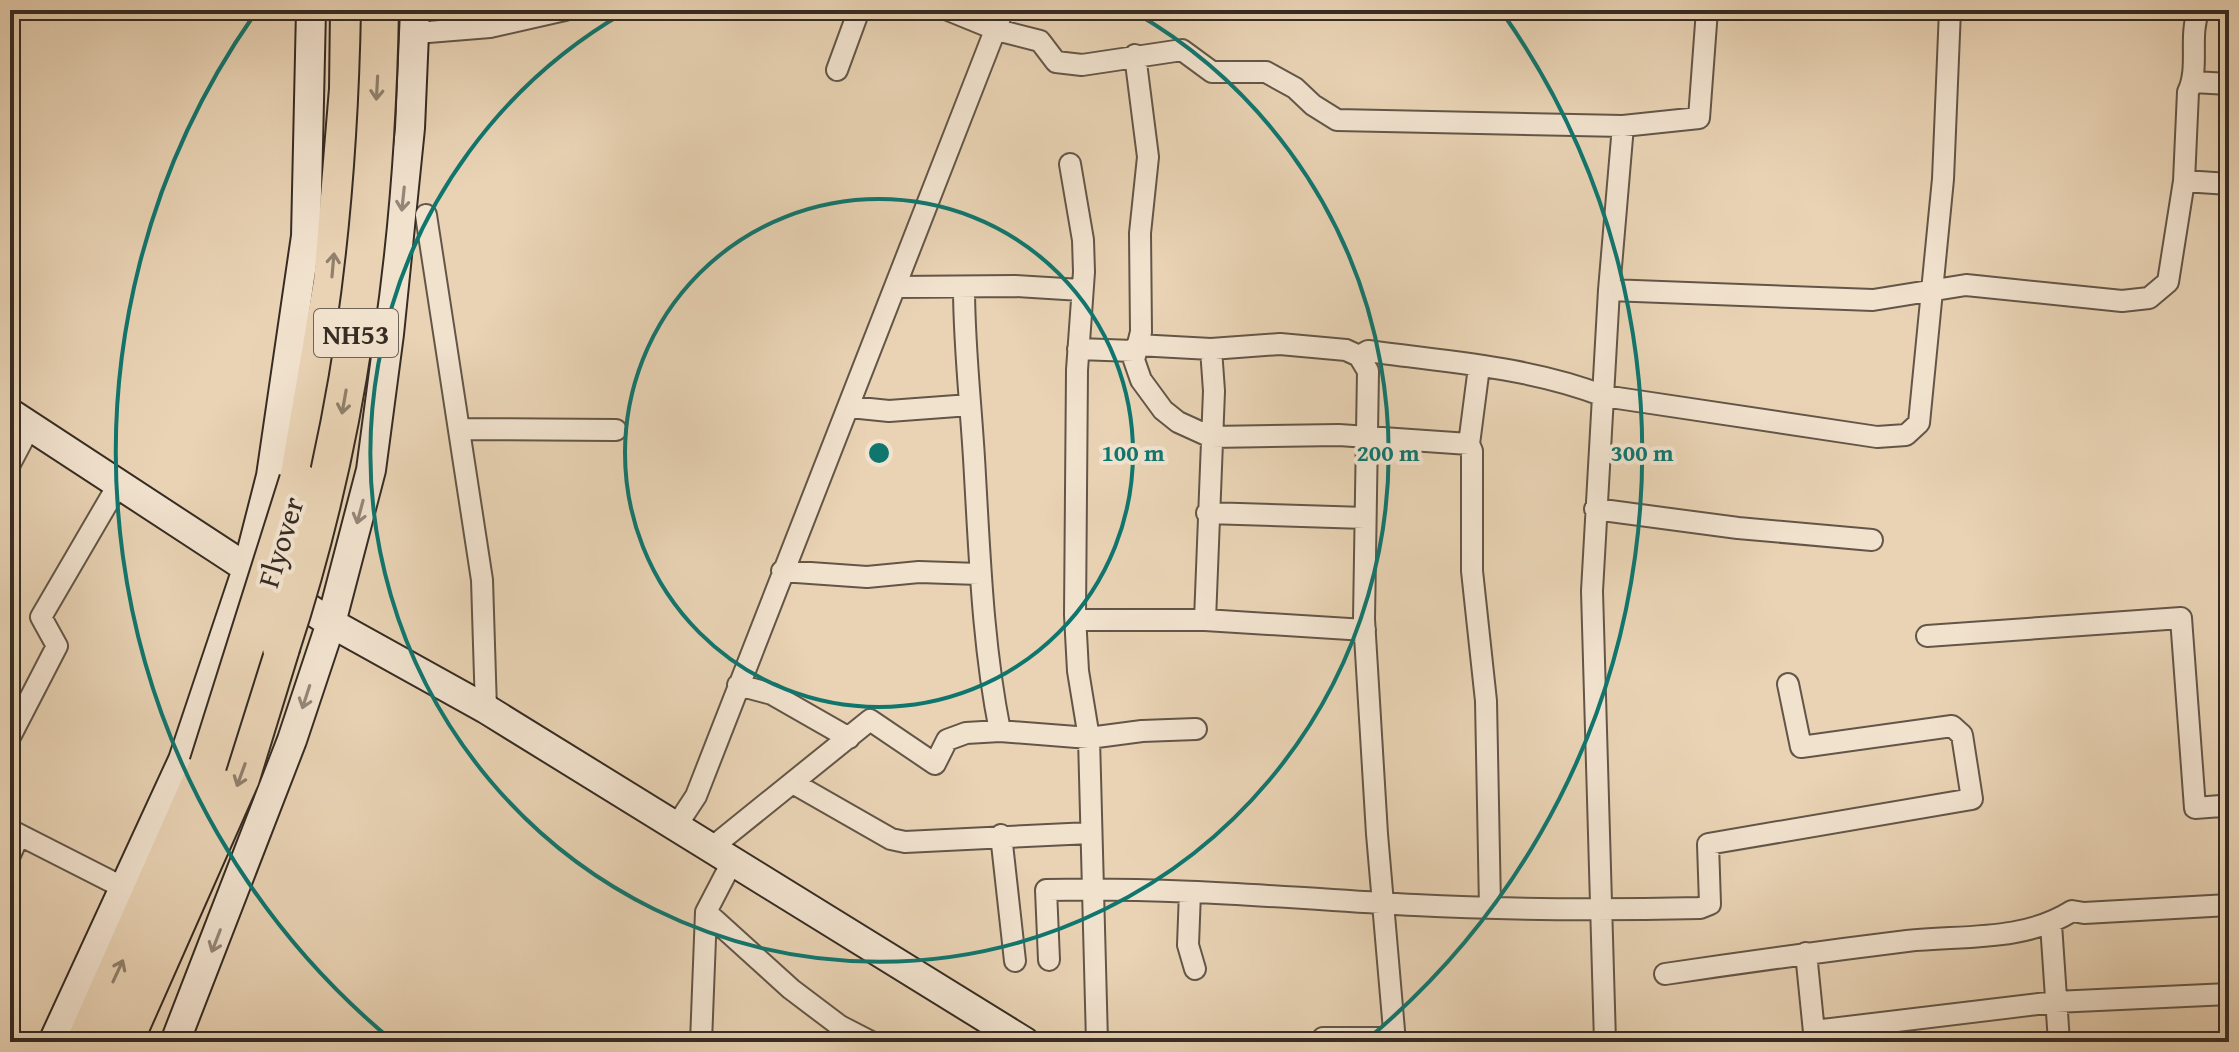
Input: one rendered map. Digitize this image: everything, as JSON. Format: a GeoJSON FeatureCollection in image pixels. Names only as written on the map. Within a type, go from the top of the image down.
{"type":"FeatureCollection","features":[{"type":"Feature","properties":{"kind":"highway","name":"Flyover"},"geometry":{"type":"LineString","coordinates":[[85,1042],[208,765],[298,480],[332,282],[348,89],[349,10]]}},
{"type":"Feature","properties":{"kind":"highway","name":"Flyover"},"geometry":{"type":"LineString","coordinates":[[124,1042],[241,778],[326,496],[361,305],[373,168],[380,10]]}},
{"type":"Feature","properties":{"kind":"street"},"geometry":{"type":"LineString","coordinates":[[53,1042],[183,760],[248,566],[271,476],[306,236],[311,10]]}},
{"type":"Feature","properties":{"kind":"street"},"geometry":{"type":"LineString","coordinates":[[175,1042],[292,740],[331,623],[371,470],[389,334],[416,22],[490,27],[565,10]]}},
{"type":"Feature","properties":{"kind":"street"},"geometry":{"type":"LineString","coordinates":[[837,70],[859,10]]}},
{"type":"Feature","properties":{"kind":"street"},"geometry":{"type":"LineString","coordinates":[[948,10],[1000,20],[1040,41],[1056,62],[1082,65],[1182,50],[1212,72],[1266,72],[1295,88],[1313,105],[1337,120],[1623,126],[1699,118],[1707,10]]}},
{"type":"Feature","properties":{"kind":"street"},"geometry":{"type":"LineString","coordinates":[[1359,356],[1368,351],[1479,367],[1565,381],[1604,396],[1877,437],[1906,435],[1919,423],[1934,293],[1950,10]]}},
{"type":"Feature","properties":{"kind":"street"},"geometry":{"type":"LineString","coordinates":[[1609,290],[1873,300],[1934,293],[1966,285],[2122,301],[2149,298],[2168,282],[2184,181],[2188,92],[2193,82],[2194,23],[2199,10]]}},
{"type":"Feature","properties":{"kind":"street"},"geometry":{"type":"LineString","coordinates":[[675,828],[696,796],[1000,20]]}},
{"type":"Feature","properties":{"kind":"street"},"geometry":{"type":"LineString","coordinates":[[1135,55],[1148,157],[1140,233],[1141,332],[1135,348],[1141,380],[1163,410],[1178,422],[1211,437],[1364,438],[1469,444]]}},
{"type":"Feature","properties":{"kind":"street"},"geometry":{"type":"LineString","coordinates":[[2193,82],[2229,84]]}},
{"type":"Feature","properties":{"kind":"street"},"geometry":{"type":"LineString","coordinates":[[1605,1042],[1592,591],[1609,290],[1623,126]]}},
{"type":"Feature","properties":{"kind":"street"},"geometry":{"type":"LineString","coordinates":[[1070,164],[1083,240],[1078,349],[1076,620],[1078,671],[1089,738],[1097,1042]]}},
{"type":"Feature","properties":{"kind":"street"},"geometry":{"type":"LineString","coordinates":[[2184,181],[2229,184]]}},
{"type":"Feature","properties":{"kind":"street"},"geometry":{"type":"LineString","coordinates":[[426,215],[482,580],[486,709]]}},
{"type":"Feature","properties":{"kind":"street"},"geometry":{"type":"LineString","coordinates":[[895,287],[1015,286],[1081,290]]}},
{"type":"Feature","properties":{"kind":"street"},"geometry":{"type":"LineString","coordinates":[[964,288],[964,356],[970,405],[986,661],[1000,731]]}},
{"type":"Feature","properties":{"kind":"street"},"geometry":{"type":"LineString","coordinates":[[1078,349],[1211,349],[1280,344],[1346,350],[1359,356],[1368,371],[1364,438],[1365,630],[1376,820],[1395,1040],[1323,1038],[1320,1042]]}},
{"type":"Feature","properties":{"kind":"street"},"geometry":{"type":"LineString","coordinates":[[1205,620],[1211,349]]}},
{"type":"Feature","properties":{"kind":"street"},"geometry":{"type":"LineString","coordinates":[[1479,367],[1469,444],[1472,451],[1472,571],[1486,701],[1490,907]]}},
{"type":"Feature","properties":{"kind":"street"},"geometry":{"type":"LineString","coordinates":[[850,407],[889,411],[970,405]]}},
{"type":"Feature","properties":{"kind":"street"},"geometry":{"type":"LineString","coordinates":[[10,464],[20,420],[331,623],[486,709],[1025,1042]]}},
{"type":"Feature","properties":{"kind":"street"},"geometry":{"type":"LineString","coordinates":[[459,429],[616,430]]}},
{"type":"Feature","properties":{"kind":"street"},"geometry":{"type":"LineString","coordinates":[[10,737],[57,646],[41,617],[118,485]]}},
{"type":"Feature","properties":{"kind":"street"},"geometry":{"type":"LineString","coordinates":[[1595,509],[1738,528],[1872,540]]}},
{"type":"Feature","properties":{"kind":"street"},"geometry":{"type":"LineString","coordinates":[[1207,513],[1365,518]]}},
{"type":"Feature","properties":{"kind":"street"},"geometry":{"type":"LineString","coordinates":[[782,571],[867,577],[919,572],[979,574]]}},
{"type":"Feature","properties":{"kind":"street"},"geometry":{"type":"LineString","coordinates":[[1927,636],[2181,618],[2195,808],[2221,806],[2229,811]]}},
{"type":"Feature","properties":{"kind":"street"},"geometry":{"type":"LineString","coordinates":[[1076,620],[1205,620],[1365,630]]}},
{"type":"Feature","properties":{"kind":"street"},"geometry":{"type":"LineString","coordinates":[[1049,960],[1046,890],[1092,892],[1164,888],[1190,892],[1490,907],[1602,910],[1700,908],[1710,904],[1708,844],[1972,799],[1962,735],[1952,726],[1801,747],[1788,684]]}},
{"type":"Feature","properties":{"kind":"street"},"geometry":{"type":"LineString","coordinates":[[738,685],[772,694],[849,738]]}},
{"type":"Feature","properties":{"kind":"street"},"geometry":{"type":"LineString","coordinates":[[701,1042],[706,912],[721,855],[746,817],[870,720],[935,764],[947,740],[966,733],[1000,731],[1089,738],[1142,731],[1196,729]]}},
{"type":"Feature","properties":{"kind":"street"},"geometry":{"type":"LineString","coordinates":[[793,783],[891,839],[905,842],[1090,833]]}},
{"type":"Feature","properties":{"kind":"street"},"geometry":{"type":"LineString","coordinates":[[10,855],[14,833],[126,889]]}},
{"type":"Feature","properties":{"kind":"street"},"geometry":{"type":"LineString","coordinates":[[1001,835],[1015,961]]}},
{"type":"Feature","properties":{"kind":"street"},"geometry":{"type":"LineString","coordinates":[[1190,892],[1188,945],[1195,969]]}},
{"type":"Feature","properties":{"kind":"street"},"geometry":{"type":"LineString","coordinates":[[1665,974],[1806,953],[1945,937],[1999,935],[2051,924],[2072,911],[2084,913],[2229,905]]}},
{"type":"Feature","properties":{"kind":"street"},"geometry":{"type":"LineString","coordinates":[[706,912],[791,989],[840,1026],[871,1042]]}},
{"type":"Feature","properties":{"kind":"street"},"geometry":{"type":"LineString","coordinates":[[2051,924],[2059,1042]]}},
{"type":"Feature","properties":{"kind":"street"},"geometry":{"type":"LineString","coordinates":[[1806,953],[1815,1036],[2055,1002],[2229,994]]}}]}
